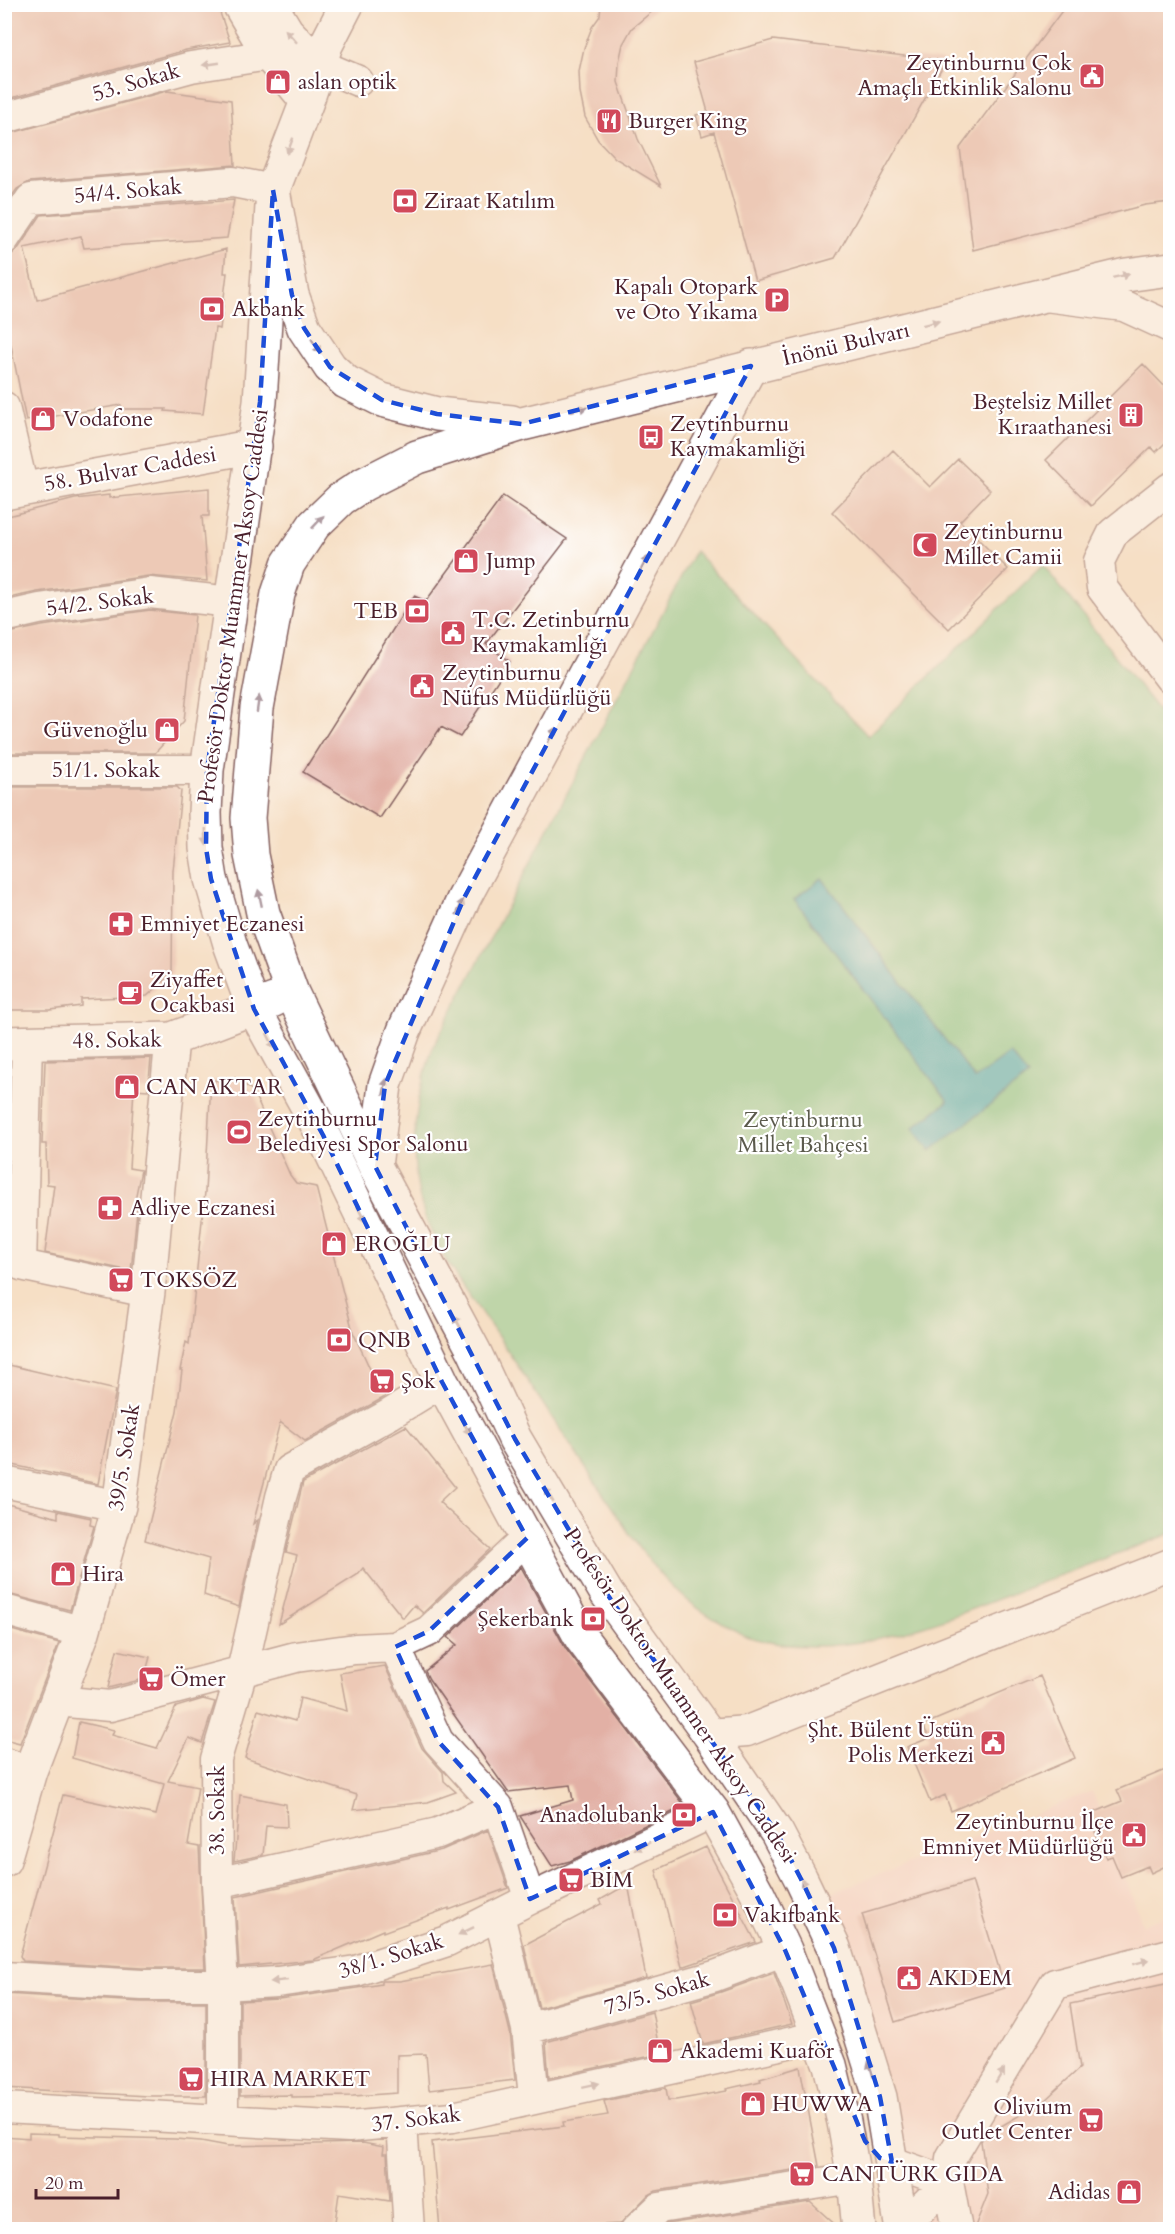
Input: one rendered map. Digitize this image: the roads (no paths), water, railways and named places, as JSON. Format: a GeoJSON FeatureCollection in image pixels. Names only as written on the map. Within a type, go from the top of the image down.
{"type":"FeatureCollection","features":[{"type":"Feature","properties":{"kind":"main road"},"geometry":{"type":"LineString","coordinates":[[239,4],[269,55],[307,101]]}},
{"type":"Feature","properties":{"kind":"main road"},"geometry":{"type":"LineString","coordinates":[[270,4],[287,32],[318,64]]}},
{"type":"Feature","properties":{"kind":"main road"},"geometry":{"type":"LineString","coordinates":[[347,4],[318,64],[307,101],[273,190],[292,295],[304,328],[330,367],[346,382],[382,400],[437,414],[522,424]]}},
{"type":"Feature","properties":{"kind":"main road","name":"Profesör Doktor Muammer Aksoy Caddesi"},"geometry":{"type":"LineString","coordinates":[[273,190],[260,402],[255,446],[207,770],[205,825],[211,879],[230,944],[254,1009],[323,1135],[442,1382],[581,1638],[713,1812],[758,1894],[785,1950],[825,2051],[844,2122],[854,2178],[859,2229]]}},
{"type":"Feature","properties":{"kind":"main road","name":"İnönü Bulvarı"},"geometry":{"type":"LineString","coordinates":[[522,424],[1042,295],[1126,275],[1170,269]]}},
{"type":"Feature","properties":{"kind":"main road"},"geometry":{"type":"LineString","coordinates":[[375,1166],[385,1085],[404,1031],[464,898],[751,366]]}},
{"type":"Feature","properties":{"kind":"main road","name":"Profesör Doktor Muammer Aksoy Caddesi"},"geometry":{"type":"LineString","coordinates":[[522,424],[417,457],[364,484],[341,499],[314,525],[288,564],[278,594],[257,708],[248,818],[251,855],[263,913],[292,993],[375,1166],[474,1351],[495,1399],[521,1448],[608,1594],[777,1833],[801,1879],[834,1948],[880,2097],[902,2228]]}},
{"type":"Feature","properties":{"kind":"main road","name":"58. Bulvar Caddesi"},"geometry":{"type":"LineString","coordinates":[[14,491],[255,446]]}},
{"type":"Feature","properties":{"kind":"main road","name":"48. Sokak"},"geometry":{"type":"LineString","coordinates":[[16,1042],[172,1039],[292,993]]}},
{"type":"Feature","properties":{"kind":"main road","name":"39/5. Sokak"},"geometry":{"type":"LineString","coordinates":[[4,1860],[17,1767],[57,1701],[83,1632],[119,1506],[148,1292],[172,1039]]}},
{"type":"Feature","properties":{"kind":"main road"},"geometry":{"type":"LineString","coordinates":[[825,2051],[861,2126],[865,2141],[880,2158],[892,2162]]}},
{"type":"Feature","properties":{"kind":"street","name":"53. Sokak"},"geometry":{"type":"LineString","coordinates":[[4,118],[191,66],[269,55]]}},
{"type":"Feature","properties":{"kind":"street"},"geometry":{"type":"LineString","coordinates":[[318,64],[358,81]]}},
{"type":"Feature","properties":{"kind":"street","name":"54/4. Sokak"},"geometry":{"type":"LineString","coordinates":[[4,239],[32,200],[233,182],[273,190]]}},
{"type":"Feature","properties":{"kind":"street"},"geometry":{"type":"LineString","coordinates":[[1042,295],[1124,306],[1170,327]]}},
{"type":"Feature","properties":{"kind":"street"},"geometry":{"type":"LineString","coordinates":[[4,407],[14,491]]}},
{"type":"Feature","properties":{"kind":"street"},"geometry":{"type":"LineString","coordinates":[[1170,488],[1113,533],[1099,561],[1102,588],[1170,678]]}},
{"type":"Feature","properties":{"kind":"street","name":"54/2. Sokak"},"geometry":{"type":"LineString","coordinates":[[4,617],[39,609],[150,593],[231,602]]}},
{"type":"Feature","properties":{"kind":"street","name":"51/1. Sokak"},"geometry":{"type":"LineString","coordinates":[[4,770],[207,770]]}},
{"type":"Feature","properties":{"kind":"street"},"geometry":{"type":"LineString","coordinates":[[16,1042],[13,1260],[148,1292]]}},
{"type":"Feature","properties":{"kind":"street","name":"38. Sokak"},"geometry":{"type":"LineString","coordinates":[[223,2120],[223,1985],[217,1883],[216,1759],[242,1671],[289,1470],[390,1414],[442,1382]]}},
{"type":"Feature","properties":{"kind":"street"},"geometry":{"type":"LineString","coordinates":[[4,1482],[119,1506]]}},
{"type":"Feature","properties":{"kind":"street"},"geometry":{"type":"LineString","coordinates":[[57,1701],[110,1706],[296,1657],[356,1649],[395,1647],[429,1631],[527,1538]]}},
{"type":"Feature","properties":{"kind":"street"},"geometry":{"type":"LineString","coordinates":[[709,1734],[747,1731],[1170,1564]]}},
{"type":"Feature","properties":{"kind":"street"},"geometry":{"type":"LineString","coordinates":[[4,1610],[83,1632]]}},
{"type":"Feature","properties":{"kind":"street"},"geometry":{"type":"LineString","coordinates":[[395,1647],[438,1741],[498,1807],[530,1899]]}},
{"type":"Feature","properties":{"kind":"street"},"geometry":{"type":"LineString","coordinates":[[217,1883],[438,1833],[498,1807]]}},
{"type":"Feature","properties":{"kind":"street","name":"38/1. Sokak"},"geometry":{"type":"LineString","coordinates":[[4,1977],[142,1985],[223,1985],[277,1982],[356,1971],[447,1941],[713,1812]]}},
{"type":"Feature","properties":{"kind":"street"},"geometry":{"type":"LineString","coordinates":[[499,1915],[527,2029],[534,2097]]}},
{"type":"Feature","properties":{"kind":"street","name":"73/5. Sokak"},"geometry":{"type":"LineString","coordinates":[[527,2029],[715,1976],[785,1950]]}},
{"type":"Feature","properties":{"kind":"street"},"geometry":{"type":"LineString","coordinates":[[957,2229],[948,2182],[951,2158],[1055,1984],[1170,1954]]}},
{"type":"Feature","properties":{"kind":"street","name":"37. Sokak"},"geometry":{"type":"LineString","coordinates":[[4,2108],[349,2127],[453,2117],[534,2097],[825,2051]]}},
{"type":"Feature","properties":{"kind":"street"},"geometry":{"type":"LineString","coordinates":[[402,2123],[409,2229]]}},
{"type":"Feature","properties":{"kind":"street"},"geometry":{"type":"LineString","coordinates":[[892,2162],[948,2182]]}},
{"type":"Feature","properties":{"kind":"street"},"geometry":{"type":"LineString","coordinates":[[636,2229],[659,2208],[854,2178]]}},
{"type":"Feature","properties":{"kind":"street"},"geometry":{"type":"LineString","coordinates":[[902,2228],[948,2182]]}},
{"type":"Feature","properties":{"kind":"water"},"geometry":{"type":"Polygon","coordinates":[[[822,878],[975,1079],[1010,1053],[1028,1076],[930,1151],[913,1128],[948,1101],[794,899],[822,878]]]}},
{"type":"Feature","properties":{"kind":"place","name":"Zeytinburnu Çok Amaçlı Etkinlik Salonu"},"geometry":{"type":"Point","coordinates":[1092,76]}},
{"type":"Feature","properties":{"kind":"place","name":"aslan optik"},"geometry":{"type":"Point","coordinates":[278,82]}},
{"type":"Feature","properties":{"kind":"place","name":"Burger King"},"geometry":{"type":"Point","coordinates":[609,121]}},
{"type":"Feature","properties":{"kind":"place","name":"Ziraat Katılım"},"geometry":{"type":"Point","coordinates":[405,201]}},
{"type":"Feature","properties":{"kind":"place","name":"Kapalı Otopark ve Oto Yıkama"},"geometry":{"type":"Point","coordinates":[777,300]}},
{"type":"Feature","properties":{"kind":"place","name":"Akbank"},"geometry":{"type":"Point","coordinates":[212,309]}},
{"type":"Feature","properties":{"kind":"place","name":"Beştelsiz Millet Kıraathanesi"},"geometry":{"type":"Point","coordinates":[1131,415]}},
{"type":"Feature","properties":{"kind":"place","name":"Vodafone"},"geometry":{"type":"Point","coordinates":[43,419]}},
{"type":"Feature","properties":{"kind":"place","name":"Zeytinburnu Kaymakamliği"},"geometry":{"type":"Point","coordinates":[651,437]}},
{"type":"Feature","properties":{"kind":"place","name":"Zeytinburnu Millet Camii"},"geometry":{"type":"Point","coordinates":[925,545]}},
{"type":"Feature","properties":{"kind":"place","name":"Jump"},"geometry":{"type":"Point","coordinates":[466,561]}},
{"type":"Feature","properties":{"kind":"place","name":"TEB"},"geometry":{"type":"Point","coordinates":[417,611]}},
{"type":"Feature","properties":{"kind":"place","name":"T.C. Zetinburnu Kaymakamlığı"},"geometry":{"type":"Point","coordinates":[453,633]}},
{"type":"Feature","properties":{"kind":"place","name":"Zeytinburnu Nüfus Müdürlüğü"},"geometry":{"type":"Point","coordinates":[422,686]}},
{"type":"Feature","properties":{"kind":"place","name":"Güvenoğlu"},"geometry":{"type":"Point","coordinates":[167,730]}},
{"type":"Feature","properties":{"kind":"place","name":"Emniyet Eczanesi"},"geometry":{"type":"Point","coordinates":[121,924]}},
{"type":"Feature","properties":{"kind":"place","name":"Ziyaffet Ocakbasi"},"geometry":{"type":"Point","coordinates":[130,993]}},
{"type":"Feature","properties":{"kind":"place","name":"CAN AKTAR"},"geometry":{"type":"Point","coordinates":[127,1087]}},
{"type":"Feature","properties":{"kind":"place","name":"Zeytinburnu Belediyesi Spor Salonu"},"geometry":{"type":"Point","coordinates":[239,1132]}},
{"type":"Feature","properties":{"kind":"place","name":"Adliye Eczanesi"},"geometry":{"type":"Point","coordinates":[110,1208]}},
{"type":"Feature","properties":{"kind":"place","name":"EROĞLU"},"geometry":{"type":"Point","coordinates":[334,1244]}},
{"type":"Feature","properties":{"kind":"place","name":"TOKSÖZ"},"geometry":{"type":"Point","coordinates":[121,1280]}},
{"type":"Feature","properties":{"kind":"place","name":"QNB"},"geometry":{"type":"Point","coordinates":[339,1340]}},
{"type":"Feature","properties":{"kind":"place","name":"Şok"},"geometry":{"type":"Point","coordinates":[382,1381]}},
{"type":"Feature","properties":{"kind":"place","name":"Hira"},"geometry":{"type":"Point","coordinates":[63,1574]}},
{"type":"Feature","properties":{"kind":"place","name":"Şekerbank"},"geometry":{"type":"Point","coordinates":[593,1619]}},
{"type":"Feature","properties":{"kind":"place","name":"Ömer"},"geometry":{"type":"Point","coordinates":[151,1679]}},
{"type":"Feature","properties":{"kind":"place","name":"Şht. Bülent Üstün Polis Merkezi"},"geometry":{"type":"Point","coordinates":[993,1743]}},
{"type":"Feature","properties":{"kind":"place","name":"Anadolubank"},"geometry":{"type":"Point","coordinates":[684,1815]}},
{"type":"Feature","properties":{"kind":"place","name":"Zeytinburnu İlçe Emniyet Müdürlüğü"},"geometry":{"type":"Point","coordinates":[1134,1835]}},
{"type":"Feature","properties":{"kind":"place","name":"BİM"},"geometry":{"type":"Point","coordinates":[571,1880]}},
{"type":"Feature","properties":{"kind":"place","name":"Vakıfbank"},"geometry":{"type":"Point","coordinates":[725,1915]}},
{"type":"Feature","properties":{"kind":"place","name":"AKDEM"},"geometry":{"type":"Point","coordinates":[909,1978]}},
{"type":"Feature","properties":{"kind":"place","name":"Akademi Kuaför"},"geometry":{"type":"Point","coordinates":[660,2051]}},
{"type":"Feature","properties":{"kind":"place","name":"HIRA MARKET"},"geometry":{"type":"Point","coordinates":[191,2079]}},
{"type":"Feature","properties":{"kind":"place","name":"HUWWA"},"geometry":{"type":"Point","coordinates":[753,2104]}},
{"type":"Feature","properties":{"kind":"place","name":"Olivium Outlet Center"},"geometry":{"type":"Point","coordinates":[1091,2120]}},
{"type":"Feature","properties":{"kind":"place","name":"CANTÜRK GIDA"},"geometry":{"type":"Point","coordinates":[802,2174]}},
{"type":"Feature","properties":{"kind":"place","name":"Adidas"},"geometry":{"type":"Point","coordinates":[1129,2192]}},
{"type":"Feature","properties":{"kind":"park label","name":"Zeytinburnu Millet Bahçesi"},"geometry":{"type":"Point","coordinates":[803,1132]}}]}
